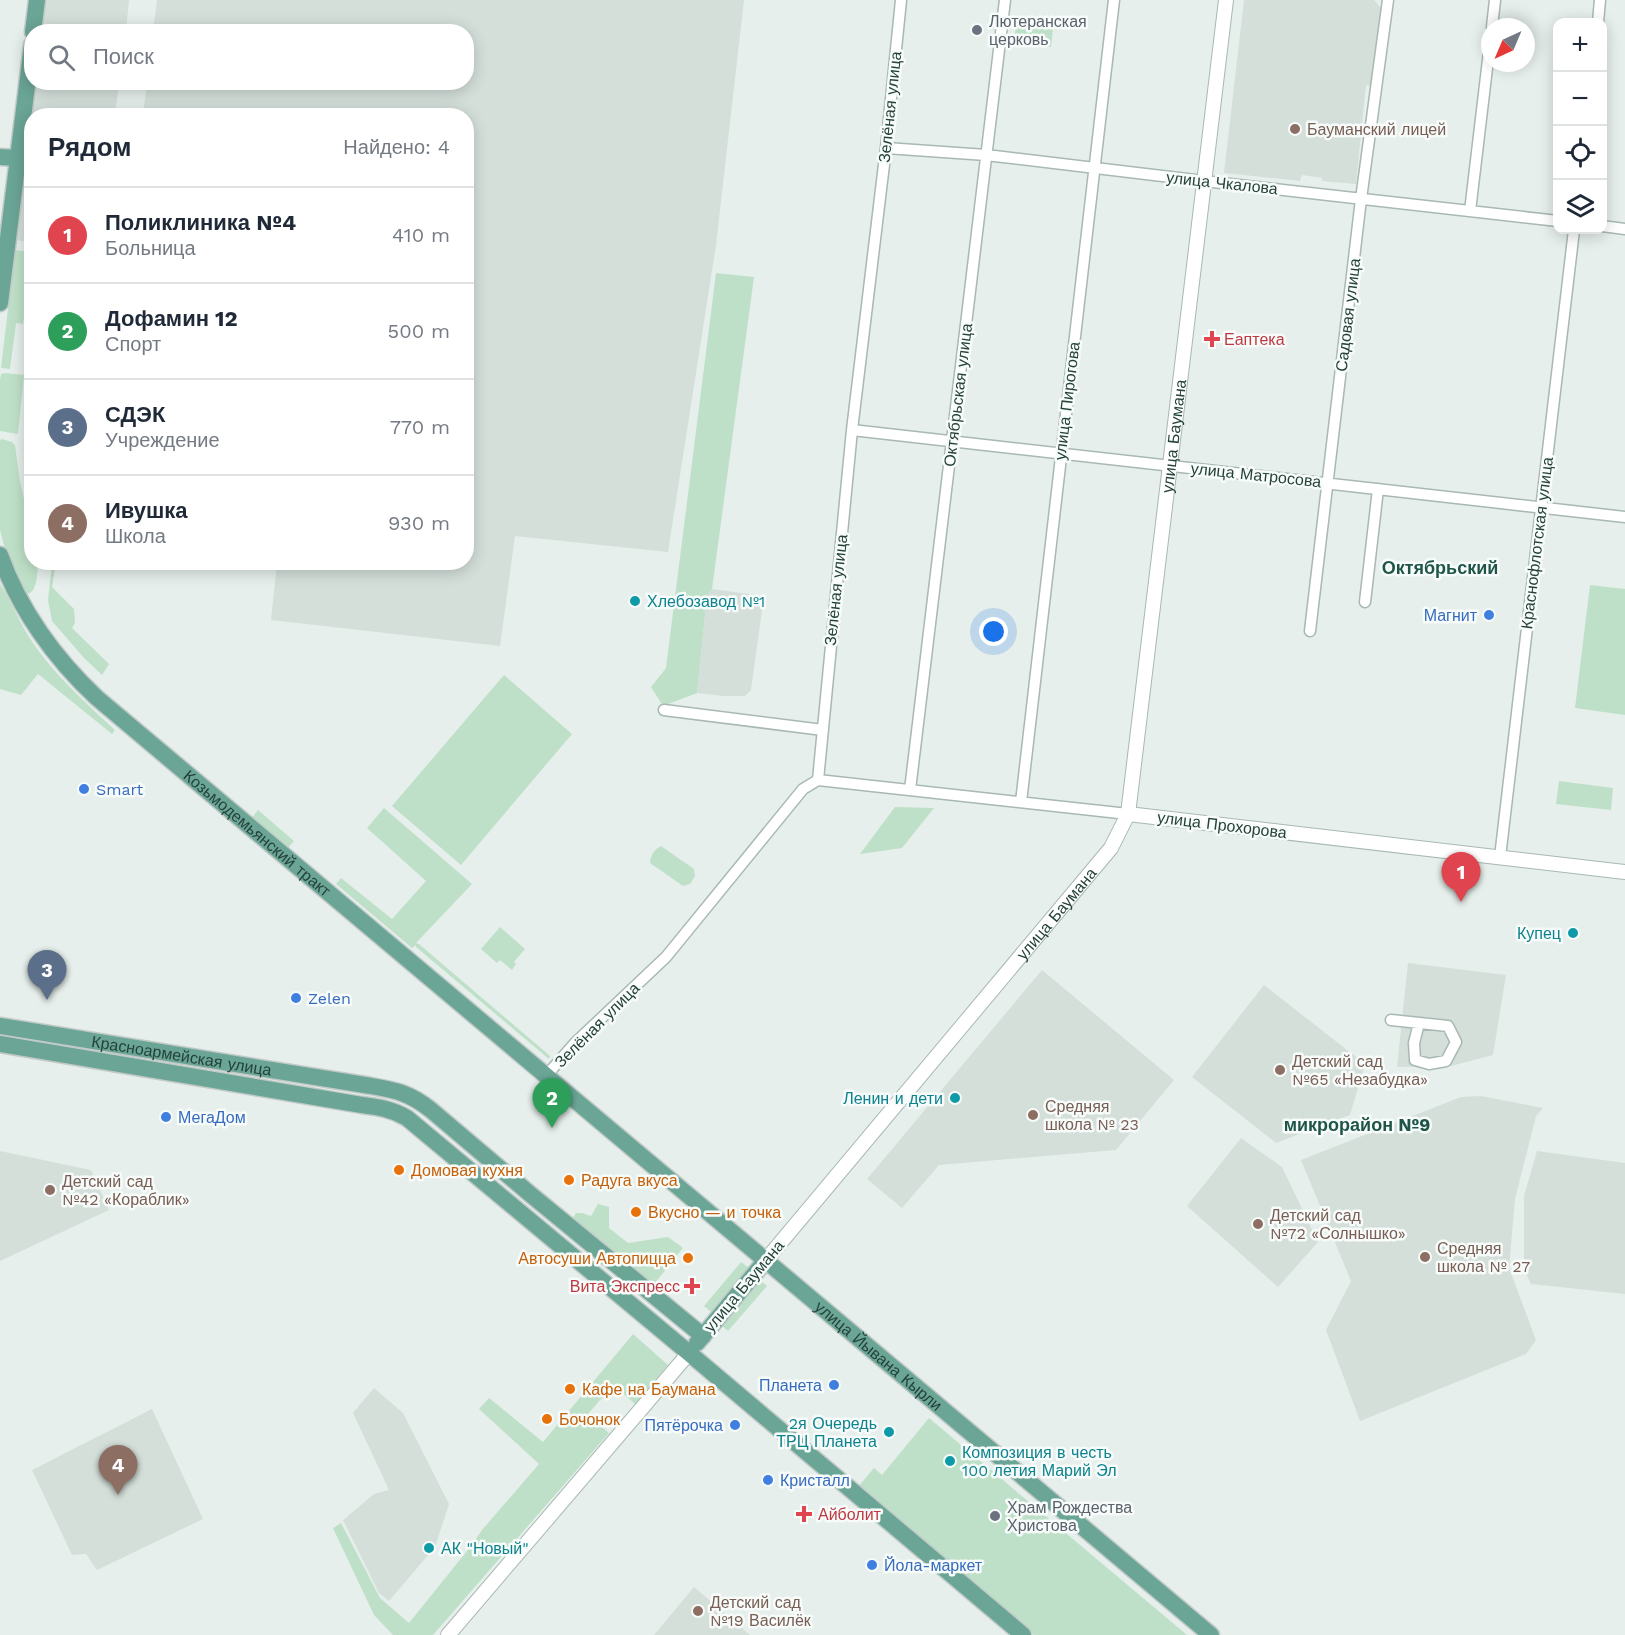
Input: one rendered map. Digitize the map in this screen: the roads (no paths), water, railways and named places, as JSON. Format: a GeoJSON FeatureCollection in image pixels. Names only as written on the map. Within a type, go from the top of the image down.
{"type":"FeatureCollection","features":[{"type":"Feature","properties":{"kind":"main road"},"geometry":{"type":"LineString","coordinates":[[34,24],[37,0]]}},
{"type":"Feature","properties":{"kind":"main road"},"geometry":{"type":"LineString","coordinates":[[0,303],[8,158],[24,83]]}},
{"type":"Feature","properties":{"kind":"main road","name":"Козьмодемьянский тракт"},"geometry":{"type":"LineString","coordinates":[[1,558],[14,589],[39,630],[63,663],[86,687],[546,1076]]}},
{"type":"Feature","properties":{"kind":"main road","name":"Красноармейская улица"},"geometry":{"type":"LineString","coordinates":[[0,1026],[365,1085]]}},
{"type":"Feature","properties":{"kind":"main road","name":"Красноармейская улица"},"geometry":{"type":"LineString","coordinates":[[0,1044],[362,1105]]}},
{"type":"Feature","properties":{"kind":"main road"},"geometry":{"type":"LineString","coordinates":[[120,1064],[123,1045]]}},
{"type":"Feature","properties":{"kind":"main road"},"geometry":{"type":"LineString","coordinates":[[172,1073],[175,1053]]}},
{"type":"Feature","properties":{"kind":"main road","name":"улица Йывана Кырли"},"geometry":{"type":"LineString","coordinates":[[546,1076],[1211,1635]]}},
{"type":"Feature","properties":{"kind":"main road"},"geometry":{"type":"LineString","coordinates":[[703,1336],[420,1101],[394,1090],[365,1085],[362,1105],[391,1110],[407,1118],[1023,1635]]}},
{"type":"Feature","properties":{"kind":"main road"},"geometry":{"type":"LineString","coordinates":[[557,1243],[570,1227]]}},
{"type":"Feature","properties":{"kind":"main road","name":"улица Баумана"},"geometry":{"type":"LineString","coordinates":[[688,1353],[766,1260]]}},
{"type":"Feature","properties":{"kind":"street","name":"Зелёная улица"},"geometry":{"type":"LineString","coordinates":[[546,1076],[575,1043],[666,957],[803,789],[818,780],[852,430],[886,148],[901,0]]}},
{"type":"Feature","properties":{"kind":"street","name":"Октябрьская улица"},"geometry":{"type":"LineString","coordinates":[[910,790],[1005,0]]}},
{"type":"Feature","properties":{"kind":"street","name":"улица Пирогова"},"geometry":{"type":"LineString","coordinates":[[1021,802],[1114,0]]}},
{"type":"Feature","properties":{"kind":"street","name":"улица Баумана"},"geometry":{"type":"LineString","coordinates":[[766,1260],[1111,848],[1128,814],[1226,0]]}},
{"type":"Feature","properties":{"kind":"street","name":"Садовая улица"},"geometry":{"type":"LineString","coordinates":[[1310,631],[1361,199],[1388,0]]}},
{"type":"Feature","properties":{"kind":"street"},"geometry":{"type":"LineString","coordinates":[[1493,18],[1495,0]]}},
{"type":"Feature","properties":{"kind":"street"},"geometry":{"type":"LineString","coordinates":[[1598,18],[1600,0]]}},
{"type":"Feature","properties":{"kind":"street"},"geometry":{"type":"LineString","coordinates":[[1470,211],[1487,72]]}},
{"type":"Feature","properties":{"kind":"street","name":"улица Чкалова"},"geometry":{"type":"LineString","coordinates":[[886,148],[986,155],[1553,221]]}},
{"type":"Feature","properties":{"kind":"street"},"geometry":{"type":"LineString","coordinates":[[1607,227],[1625,229]]}},
{"type":"Feature","properties":{"kind":"street","name":"Краснофлотская улица"},"geometry":{"type":"LineString","coordinates":[[1500,857],[1574,234]]}},
{"type":"Feature","properties":{"kind":"street","name":"улица Матросова"},"geometry":{"type":"LineString","coordinates":[[852,430],[1625,517]]}},
{"type":"Feature","properties":{"kind":"street"},"geometry":{"type":"LineString","coordinates":[[1365,602],[1378,489]]}},
{"type":"Feature","properties":{"kind":"street"},"geometry":{"type":"LineString","coordinates":[[664,710],[823,730]]}},
{"type":"Feature","properties":{"kind":"street","name":"улица Прохорова"},"geometry":{"type":"LineString","coordinates":[[818,780],[1625,872]]}},
{"type":"Feature","properties":{"kind":"street"},"geometry":{"type":"LineString","coordinates":[[1391,1020],[1448,1026],[1456,1042],[1446,1061],[1429,1064],[1415,1060],[1414,1043],[1419,1023]]}},
{"type":"Feature","properties":{"kind":"street","name":"улица Баумана"},"geometry":{"type":"LineString","coordinates":[[448,1635],[688,1353]]}},
{"type":"Feature","properties":{"kind":"place","name":"Лютеранская церковь"},"geometry":{"type":"Point","coordinates":[977,30]}},
{"type":"Feature","properties":{"kind":"place","name":"Бауманский лицей"},"geometry":{"type":"Point","coordinates":[1295,129]}},
{"type":"Feature","properties":{"kind":"place","name":"Еаптека"},"geometry":{"type":"Point","coordinates":[1212,339]}},
{"type":"Feature","properties":{"kind":"place","name":"Хлебозавод №1"},"geometry":{"type":"Point","coordinates":[635,601]}},
{"type":"Feature","properties":{"kind":"place","name":"Магнит"},"geometry":{"type":"Point","coordinates":[1489,615]}},
{"type":"Feature","properties":{"kind":"place","name":"Smart"},"geometry":{"type":"Point","coordinates":[84,789]}},
{"type":"Feature","properties":{"kind":"place","name":"Поликлиника №4"},"geometry":{"type":"Point","coordinates":[1461,902]}},
{"type":"Feature","properties":{"kind":"place","name":"Купец"},"geometry":{"type":"Point","coordinates":[1573,933]}},
{"type":"Feature","properties":{"kind":"place","name":"Zelen"},"geometry":{"type":"Point","coordinates":[296,998]}},
{"type":"Feature","properties":{"kind":"place","name":"СДЭК"},"geometry":{"type":"Point","coordinates":[47,1000]}},
{"type":"Feature","properties":{"kind":"place","name":"Детский сад №65 «Незабудка»"},"geometry":{"type":"Point","coordinates":[1280,1070]}},
{"type":"Feature","properties":{"kind":"place","name":"Ленин и дети"},"geometry":{"type":"Point","coordinates":[955,1098]}},
{"type":"Feature","properties":{"kind":"place","name":"Средняя школа № 23"},"geometry":{"type":"Point","coordinates":[1033,1115]}},
{"type":"Feature","properties":{"kind":"place","name":"МегаДом"},"geometry":{"type":"Point","coordinates":[166,1117]}},
{"type":"Feature","properties":{"kind":"place","name":"Дофамин 12"},"geometry":{"type":"Point","coordinates":[552,1128]}},
{"type":"Feature","properties":{"kind":"place","name":"Домовая кухня"},"geometry":{"type":"Point","coordinates":[399,1170]}},
{"type":"Feature","properties":{"kind":"place","name":"Радуга вкуса"},"geometry":{"type":"Point","coordinates":[569,1180]}},
{"type":"Feature","properties":{"kind":"place","name":"Детский сад №42 «Кораблик»"},"geometry":{"type":"Point","coordinates":[50,1190]}},
{"type":"Feature","properties":{"kind":"place","name":"Вкусно — и точка"},"geometry":{"type":"Point","coordinates":[636,1212]}},
{"type":"Feature","properties":{"kind":"place","name":"Детский сад №72 «Солнышко»"},"geometry":{"type":"Point","coordinates":[1258,1224]}},
{"type":"Feature","properties":{"kind":"place","name":"Средняя школа № 27"},"geometry":{"type":"Point","coordinates":[1425,1257]}},
{"type":"Feature","properties":{"kind":"place","name":"Автосуши Автопицца"},"geometry":{"type":"Point","coordinates":[688,1258]}},
{"type":"Feature","properties":{"kind":"place","name":"Вита Экспресс"},"geometry":{"type":"Point","coordinates":[692,1286]}},
{"type":"Feature","properties":{"kind":"place","name":"Планета"},"geometry":{"type":"Point","coordinates":[834,1385]}},
{"type":"Feature","properties":{"kind":"place","name":"Кафе на Баумана"},"geometry":{"type":"Point","coordinates":[570,1389]}},
{"type":"Feature","properties":{"kind":"place","name":"Бочонок"},"geometry":{"type":"Point","coordinates":[547,1419]}},
{"type":"Feature","properties":{"kind":"place","name":"Пятёрочка"},"geometry":{"type":"Point","coordinates":[735,1425]}},
{"type":"Feature","properties":{"kind":"place","name":"2я Очередь ТРЦ Планета"},"geometry":{"type":"Point","coordinates":[889,1432]}},
{"type":"Feature","properties":{"kind":"place","name":"Композиция в честь 100 летия Марий Эл"},"geometry":{"type":"Point","coordinates":[950,1461]}},
{"type":"Feature","properties":{"kind":"place","name":"Кристалл"},"geometry":{"type":"Point","coordinates":[768,1480]}},
{"type":"Feature","properties":{"kind":"place","name":"Ивушка"},"geometry":{"type":"Point","coordinates":[118,1495]}},
{"type":"Feature","properties":{"kind":"place","name":"Айболит"},"geometry":{"type":"Point","coordinates":[804,1514]}},
{"type":"Feature","properties":{"kind":"place","name":"Храм Рождества Христова"},"geometry":{"type":"Point","coordinates":[995,1516]}},
{"type":"Feature","properties":{"kind":"place","name":"АК \"Новый\""},"geometry":{"type":"Point","coordinates":[429,1548]}},
{"type":"Feature","properties":{"kind":"place","name":"Йола-маркет"},"geometry":{"type":"Point","coordinates":[872,1565]}},
{"type":"Feature","properties":{"kind":"place","name":"Детский сад №19 Василёк"},"geometry":{"type":"Point","coordinates":[698,1611]}},
{"type":"Feature","properties":{"kind":"district","name":"Октябрьский"},"geometry":{"type":"Point","coordinates":[1440,567]}},
{"type":"Feature","properties":{"kind":"district","name":"микрорайон №9"},"geometry":{"type":"Point","coordinates":[1357,1124]}}]}
